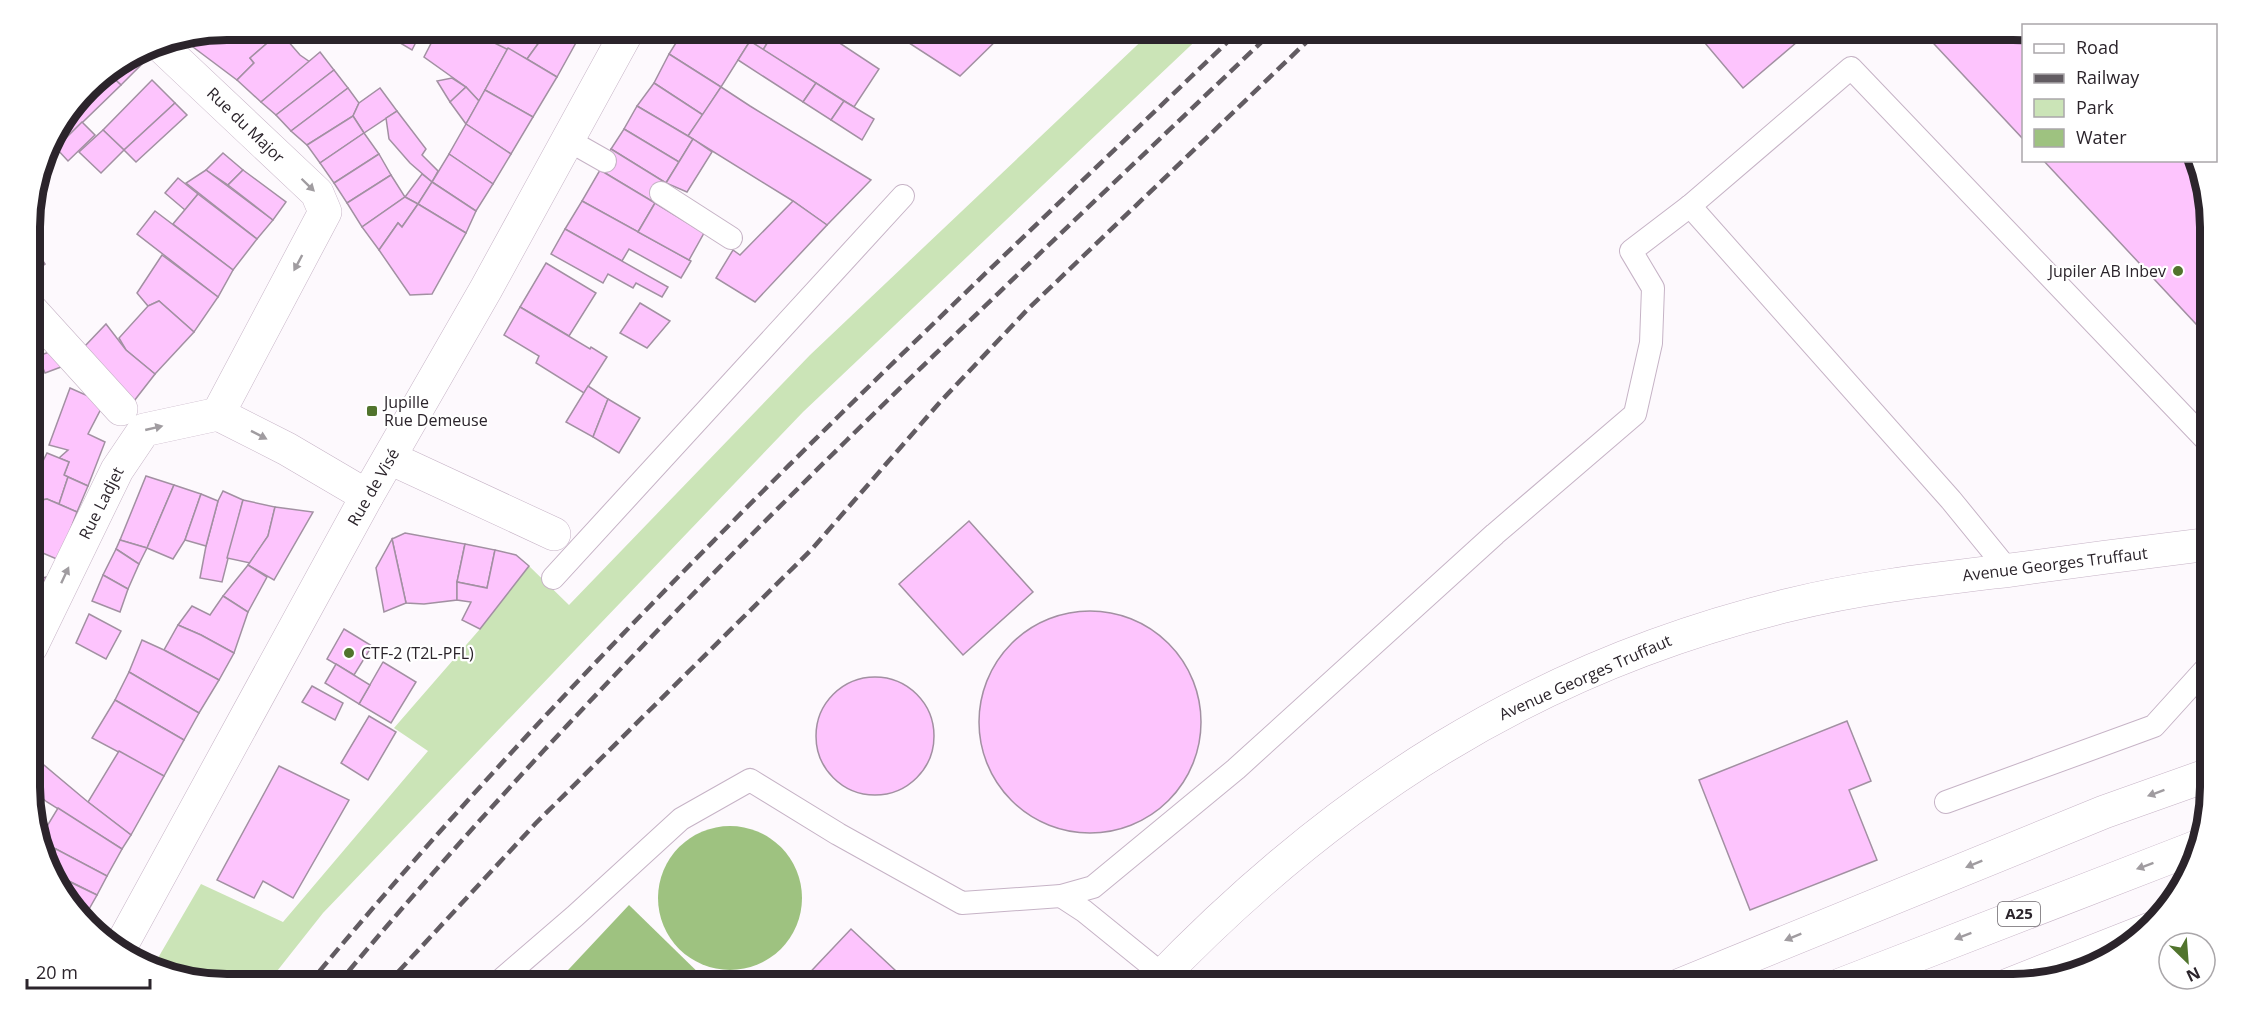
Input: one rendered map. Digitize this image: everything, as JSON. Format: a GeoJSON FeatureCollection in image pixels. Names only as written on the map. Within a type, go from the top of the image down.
{"type":"FeatureCollection","features":[{"type":"Feature","properties":{"kind":"main road","name":"Rue de Visé"},"geometry":{"type":"LineString","coordinates":[[123,942],[368,496],[486,289],[623,40]]}},
{"type":"Feature","properties":{"kind":"main road","name":"Rue du Major"},"geometry":{"type":"LineString","coordinates":[[166,51],[317,193],[326,212],[218,414]]}},
{"type":"Feature","properties":{"kind":"main road"},"geometry":{"type":"LineString","coordinates":[[41,321],[121,409]]}},
{"type":"Feature","properties":{"kind":"main road"},"geometry":{"type":"LineString","coordinates":[[218,414],[287,449],[368,496]]}},
{"type":"Feature","properties":{"kind":"main road","name":"Rue Ladjet"},"geometry":{"type":"LineString","coordinates":[[40,627],[117,470],[144,430],[218,414]]}},
{"type":"Feature","properties":{"kind":"main road"},"geometry":{"type":"LineString","coordinates":[[390,458],[554,534]]}},
{"type":"Feature","properties":{"kind":"main road","name":"Avenue Georges Truffaut"},"geometry":{"type":"LineString","coordinates":[[1164,974],[1289,856],[1358,802],[1481,723],[1611,662],[1677,636],[1748,615],[1853,591],[2200,545]]}},
{"type":"Feature","properties":{"kind":"main road"},"geometry":{"type":"LineString","coordinates":[[1707,974],[2093,816],[2200,778]]}},
{"type":"Feature","properties":{"kind":"main road","name":"A25"},"geometry":{"type":"LineString","coordinates":[[1868,974],[2190,849]]}},
{"type":"Feature","properties":{"kind":"main road"},"geometry":{"type":"LineString","coordinates":[[2040,972],[2120,941]]}},
{"type":"Feature","properties":{"kind":"lane"},"geometry":{"type":"LineString","coordinates":[[508,974],[681,819],[750,780],[838,834],[962,903],[1061,896],[1093,887],[1236,769],[1495,534],[1635,414],[1651,343],[1653,288],[1631,250],[1690,206],[1851,68],[2200,434]]}},
{"type":"Feature","properties":{"kind":"lane"},"geometry":{"type":"LineString","coordinates":[[568,140],[605,161]]}},
{"type":"Feature","properties":{"kind":"lane"},"geometry":{"type":"LineString","coordinates":[[661,193],[731,238]]}},
{"type":"Feature","properties":{"kind":"lane"},"geometry":{"type":"LineString","coordinates":[[553,578],[903,196]]}},
{"type":"Feature","properties":{"kind":"lane"},"geometry":{"type":"LineString","coordinates":[[1690,206],[1951,500],[2008,570]]}},
{"type":"Feature","properties":{"kind":"lane"},"geometry":{"type":"LineString","coordinates":[[1946,802],[2154,726],[2200,675]]}},
{"type":"Feature","properties":{"kind":"lane"},"geometry":{"type":"LineString","coordinates":[[1061,896],[1084,911],[1152,974]]}},
{"type":"Feature","properties":{"kind":"green space"},"geometry":{"type":"Polygon","coordinates":[[[1142,40],[1196,40],[803,412],[323,913],[275,974],[203,973],[157,960],[201,884],[283,922],[428,751],[394,728],[480,629],[529,566],[569,605],[810,355],[1142,40]]]}},
{"type":"Feature","properties":{"kind":"water"},"geometry":{"type":"Polygon","coordinates":[[[730,826],[757,832],[770,838],[781,847],[790,858],[796,871],[802,898],[796,925],[790,938],[781,949],[770,958],[757,964],[730,970],[703,964],[690,958],[679,949],[670,938],[664,925],[658,898],[664,871],[670,858],[679,847],[690,838],[703,832],[730,826]]]}},
{"type":"Feature","properties":{"kind":"water"},"geometry":{"type":"Polygon","coordinates":[[[629,905],[700,974],[564,974],[629,905]]]}},
{"type":"Feature","properties":{"kind":"building"},"geometry":{"type":"Polygon","coordinates":[[[271,40],[250,58],[254,63],[237,80],[193,47],[203,42],[271,40]]]}},
{"type":"Feature","properties":{"kind":"building"},"geometry":{"type":"Polygon","coordinates":[[[271,40],[287,40],[300,55],[310,62],[261,102],[237,80],[254,63],[250,58],[271,40]]]}},
{"type":"Feature","properties":{"kind":"building"},"geometry":{"type":"Polygon","coordinates":[[[395,40],[417,40],[412,50],[395,40]]]}},
{"type":"Feature","properties":{"kind":"building"},"geometry":{"type":"Polygon","coordinates":[[[433,40],[490,40],[508,48],[479,101],[466,87],[424,57],[433,40]]]}},
{"type":"Feature","properties":{"kind":"building"},"geometry":{"type":"Polygon","coordinates":[[[488,40],[541,40],[527,59],[488,40]]]}},
{"type":"Feature","properties":{"kind":"building"},"geometry":{"type":"Polygon","coordinates":[[[541,40],[577,40],[557,77],[527,59],[541,40]]]}},
{"type":"Feature","properties":{"kind":"building"},"geometry":{"type":"Polygon","coordinates":[[[678,40],[750,41],[721,87],[669,54],[678,40]]]}},
{"type":"Feature","properties":{"kind":"building"},"geometry":{"type":"Polygon","coordinates":[[[748,40],[769,40],[763,50],[748,40]]]}},
{"type":"Feature","properties":{"kind":"building"},"geometry":{"type":"Polygon","coordinates":[[[769,40],[835,40],[879,69],[854,107],[763,50],[769,40]]]}},
{"type":"Feature","properties":{"kind":"building"},"geometry":{"type":"Polygon","coordinates":[[[904,40],[997,40],[960,76],[904,40]]]}},
{"type":"Feature","properties":{"kind":"building"},"geometry":{"type":"Polygon","coordinates":[[[1702,40],[1799,40],[1743,88],[1702,40]]]}},
{"type":"Feature","properties":{"kind":"building"},"geometry":{"type":"Polygon","coordinates":[[[1930,40],[2022,41],[2022,138],[1930,40]]]}},
{"type":"Feature","properties":{"kind":"building"},"geometry":{"type":"Polygon","coordinates":[[[750,41],[816,83],[803,102],[738,60],[750,41]]]}},
{"type":"Feature","properties":{"kind":"building"},"geometry":{"type":"Polygon","coordinates":[[[508,48],[557,77],[533,117],[485,90],[508,48]]]}},
{"type":"Feature","properties":{"kind":"building"},"geometry":{"type":"Polygon","coordinates":[[[320,52],[334,70],[276,115],[261,102],[320,52]]]}},
{"type":"Feature","properties":{"kind":"building"},"geometry":{"type":"Polygon","coordinates":[[[669,54],[721,87],[703,115],[654,83],[669,54]]]}},
{"type":"Feature","properties":{"kind":"building"},"geometry":{"type":"Polygon","coordinates":[[[144,62],[121,85],[115,79],[144,62]]]}},
{"type":"Feature","properties":{"kind":"building"},"geometry":{"type":"Polygon","coordinates":[[[334,70],[348,88],[291,131],[276,115],[334,70]]]}},
{"type":"Feature","properties":{"kind":"building"},"geometry":{"type":"Polygon","coordinates":[[[452,78],[466,87],[450,102],[437,81],[452,78]]]}},
{"type":"Feature","properties":{"kind":"building"},"geometry":{"type":"Polygon","coordinates":[[[115,79],[121,85],[61,143],[79,114],[95,95],[115,79]]]}},
{"type":"Feature","properties":{"kind":"building"},"geometry":{"type":"Polygon","coordinates":[[[152,80],[175,103],[124,150],[103,130],[152,80]]]}},
{"type":"Feature","properties":{"kind":"building"},"geometry":{"type":"Polygon","coordinates":[[[654,83],[703,115],[688,136],[637,106],[654,83]]]}},
{"type":"Feature","properties":{"kind":"building"},"geometry":{"type":"Polygon","coordinates":[[[816,83],[844,101],[831,120],[803,102],[816,83]]]}},
{"type":"Feature","properties":{"kind":"building"},"geometry":{"type":"Polygon","coordinates":[[[466,87],[479,101],[466,124],[450,102],[466,87]]]}},
{"type":"Feature","properties":{"kind":"building"},"geometry":{"type":"Polygon","coordinates":[[[721,87],[871,180],[827,225],[793,201],[688,136],[721,87]]]}},
{"type":"Feature","properties":{"kind":"building"},"geometry":{"type":"Polygon","coordinates":[[[348,88],[359,103],[353,116],[307,145],[291,131],[348,88]]]}},
{"type":"Feature","properties":{"kind":"building"},"geometry":{"type":"Polygon","coordinates":[[[380,88],[397,111],[364,133],[353,116],[359,103],[380,88]]]}},
{"type":"Feature","properties":{"kind":"building"},"geometry":{"type":"Polygon","coordinates":[[[485,90],[533,117],[511,154],[466,124],[485,90]]]}},
{"type":"Feature","properties":{"kind":"building"},"geometry":{"type":"Polygon","coordinates":[[[844,101],[874,119],[862,140],[831,120],[844,101]]]}},
{"type":"Feature","properties":{"kind":"building"},"geometry":{"type":"Polygon","coordinates":[[[175,103],[187,115],[136,162],[124,150],[175,103]]]}},
{"type":"Feature","properties":{"kind":"building"},"geometry":{"type":"Polygon","coordinates":[[[637,106],[693,139],[679,162],[624,129],[637,106]]]}},
{"type":"Feature","properties":{"kind":"building"},"geometry":{"type":"Polygon","coordinates":[[[397,111],[426,149],[422,155],[438,171],[432,182],[410,163],[389,139],[386,118],[397,111]]]}},
{"type":"Feature","properties":{"kind":"building"},"geometry":{"type":"Polygon","coordinates":[[[353,116],[364,133],[320,163],[307,145],[353,116]]]}},
{"type":"Feature","properties":{"kind":"building"},"geometry":{"type":"Polygon","coordinates":[[[82,122],[95,135],[68,161],[58,150],[61,143],[82,122]]]}},
{"type":"Feature","properties":{"kind":"building"},"geometry":{"type":"Polygon","coordinates":[[[466,124],[511,154],[493,184],[449,154],[466,124]]]}},
{"type":"Feature","properties":{"kind":"building"},"geometry":{"type":"Polygon","coordinates":[[[624,129],[679,162],[666,183],[611,149],[624,129]]]}},
{"type":"Feature","properties":{"kind":"building"},"geometry":{"type":"Polygon","coordinates":[[[103,130],[124,150],[101,173],[79,152],[103,130]]]}},
{"type":"Feature","properties":{"kind":"building"},"geometry":{"type":"Polygon","coordinates":[[[364,133],[379,154],[334,183],[320,163],[364,133]]]}},
{"type":"Feature","properties":{"kind":"building"},"geometry":{"type":"Polygon","coordinates":[[[693,139],[712,152],[687,192],[666,183],[693,139]]]}},
{"type":"Feature","properties":{"kind":"building"},"geometry":{"type":"Polygon","coordinates":[[[611,149],[666,183],[655,203],[600,170],[611,149]]]}},
{"type":"Feature","properties":{"kind":"building"},"geometry":{"type":"Polygon","coordinates":[[[223,153],[243,170],[228,185],[206,170],[223,153]]]}},
{"type":"Feature","properties":{"kind":"building"},"geometry":{"type":"Polygon","coordinates":[[[379,154],[391,175],[347,203],[334,183],[379,154]]]}},
{"type":"Feature","properties":{"kind":"building"},"geometry":{"type":"Polygon","coordinates":[[[449,154],[493,184],[476,211],[432,182],[449,154]]]}},
{"type":"Feature","properties":{"kind":"building","name":"Jupiler AB Inbev"},"geometry":{"type":"Polygon","coordinates":[[[2045,162],[2188,162],[2199,203],[2200,328],[2045,162]]]}},
{"type":"Feature","properties":{"kind":"building"},"geometry":{"type":"Polygon","coordinates":[[[206,170],[273,220],[257,239],[186,183],[206,170]]]}},
{"type":"Feature","properties":{"kind":"building"},"geometry":{"type":"Polygon","coordinates":[[[243,170],[286,202],[273,220],[228,185],[243,170]]]}},
{"type":"Feature","properties":{"kind":"building"},"geometry":{"type":"Polygon","coordinates":[[[600,170],[655,203],[638,232],[582,201],[600,170]]]}},
{"type":"Feature","properties":{"kind":"building"},"geometry":{"type":"Polygon","coordinates":[[[422,174],[432,182],[418,204],[405,197],[422,174]]]}},
{"type":"Feature","properties":{"kind":"building"},"geometry":{"type":"Polygon","coordinates":[[[391,175],[405,197],[362,227],[347,203],[391,175]]]}},
{"type":"Feature","properties":{"kind":"building"},"geometry":{"type":"Polygon","coordinates":[[[178,178],[198,194],[185,210],[165,193],[178,178]]]}},
{"type":"Feature","properties":{"kind":"building"},"geometry":{"type":"Polygon","coordinates":[[[432,182],[476,211],[466,233],[418,204],[432,182]]]}},
{"type":"Feature","properties":{"kind":"building"},"geometry":{"type":"Polygon","coordinates":[[[198,194],[257,239],[233,270],[173,224],[198,194]]]}},
{"type":"Feature","properties":{"kind":"building"},"geometry":{"type":"Polygon","coordinates":[[[405,197],[418,204],[402,227],[398,223],[379,250],[362,227],[405,197]]]}},
{"type":"Feature","properties":{"kind":"building"},"geometry":{"type":"Polygon","coordinates":[[[582,201],[691,261],[681,278],[629,249],[622,261],[565,229],[582,201]]]}},
{"type":"Feature","properties":{"kind":"building"},"geometry":{"type":"Polygon","coordinates":[[[793,201],[827,225],[755,302],[716,278],[733,250],[740,255],[793,201]]]}},
{"type":"Feature","properties":{"kind":"building"},"geometry":{"type":"Polygon","coordinates":[[[655,203],[704,233],[689,260],[638,232],[655,203]]]}},
{"type":"Feature","properties":{"kind":"building"},"geometry":{"type":"Polygon","coordinates":[[[418,204],[466,233],[432,294],[410,295],[379,250],[398,223],[402,227],[418,204]]]}},
{"type":"Feature","properties":{"kind":"building"},"geometry":{"type":"Polygon","coordinates":[[[155,211],[233,270],[218,297],[137,234],[155,211]]]}},
{"type":"Feature","properties":{"kind":"building"},"geometry":{"type":"Polygon","coordinates":[[[565,229],[668,287],[662,297],[636,283],[633,288],[608,274],[603,283],[551,254],[565,229]]]}},
{"type":"Feature","properties":{"kind":"building"},"geometry":{"type":"Polygon","coordinates":[[[162,255],[218,297],[194,332],[159,301],[148,306],[137,293],[162,255]]]}},
{"type":"Feature","properties":{"kind":"building"},"geometry":{"type":"Polygon","coordinates":[[[546,263],[596,293],[569,336],[520,307],[546,263]]]}},
{"type":"Feature","properties":{"kind":"building"},"geometry":{"type":"Polygon","coordinates":[[[159,301],[194,332],[155,374],[126,350],[119,338],[148,306],[159,301]]]}},
{"type":"Feature","properties":{"kind":"building"},"geometry":{"type":"Polygon","coordinates":[[[640,303],[670,321],[647,348],[620,333],[640,303]]]}},
{"type":"Feature","properties":{"kind":"building"},"geometry":{"type":"Polygon","coordinates":[[[520,307],[607,357],[584,393],[536,363],[539,356],[504,335],[520,307]]]}},
{"type":"Feature","properties":{"kind":"building"},"geometry":{"type":"Polygon","coordinates":[[[106,324],[126,350],[155,374],[134,401],[85,346],[106,324]]]}},
{"type":"Feature","properties":{"kind":"building"},"geometry":{"type":"Polygon","coordinates":[[[55,350],[61,367],[45,373],[41,355],[55,350]]]}},
{"type":"Feature","properties":{"kind":"building"},"geometry":{"type":"Polygon","coordinates":[[[588,386],[608,399],[593,437],[566,422],[588,386]]]}},
{"type":"Feature","properties":{"kind":"building"},"geometry":{"type":"Polygon","coordinates":[[[70,388],[104,403],[88,434],[105,442],[88,486],[64,475],[69,462],[59,458],[68,450],[49,445],[70,388]]]}},
{"type":"Feature","properties":{"kind":"building"},"geometry":{"type":"Polygon","coordinates":[[[608,399],[640,418],[619,453],[593,437],[608,399]]]}},
{"type":"Feature","properties":{"kind":"building"},"geometry":{"type":"Polygon","coordinates":[[[47,453],[69,462],[64,475],[68,477],[59,504],[47,499],[41,500],[41,466],[47,453]]]}},
{"type":"Feature","properties":{"kind":"building"},"geometry":{"type":"Polygon","coordinates":[[[146,476],[174,485],[147,548],[120,540],[146,476]]]}},
{"type":"Feature","properties":{"kind":"building"},"geometry":{"type":"Polygon","coordinates":[[[68,477],[88,486],[77,512],[59,504],[68,477]]]}},
{"type":"Feature","properties":{"kind":"building"},"geometry":{"type":"Polygon","coordinates":[[[174,485],[201,494],[185,540],[173,559],[147,548],[174,485]]]}},
{"type":"Feature","properties":{"kind":"building"},"geometry":{"type":"Polygon","coordinates":[[[223,491],[243,500],[222,582],[200,578],[206,546],[218,501],[223,491]]]}},
{"type":"Feature","properties":{"kind":"building"},"geometry":{"type":"Polygon","coordinates":[[[201,494],[218,501],[206,546],[185,540],[201,494]]]}},
{"type":"Feature","properties":{"kind":"building"},"geometry":{"type":"Polygon","coordinates":[[[47,499],[77,512],[59,560],[40,552],[41,500],[47,499]]]}},
{"type":"Feature","properties":{"kind":"building"},"geometry":{"type":"Polygon","coordinates":[[[243,500],[275,507],[268,536],[250,563],[227,558],[243,500]]]}},
{"type":"Feature","properties":{"kind":"building"},"geometry":{"type":"Polygon","coordinates":[[[275,507],[313,512],[274,580],[248,565],[268,536],[275,507]]]}},
{"type":"Feature","properties":{"kind":"building"},"geometry":{"type":"Polygon","coordinates":[[[969,521],[1033,592],[963,655],[899,584],[969,521]]]}},
{"type":"Feature","properties":{"kind":"building"},"geometry":{"type":"Polygon","coordinates":[[[405,533],[465,544],[457,582],[457,600],[424,604],[406,603],[392,539],[405,533]]]}},
{"type":"Feature","properties":{"kind":"building"},"geometry":{"type":"Polygon","coordinates":[[[392,539],[406,603],[384,612],[376,568],[392,539]]]}},
{"type":"Feature","properties":{"kind":"building"},"geometry":{"type":"Polygon","coordinates":[[[120,540],[147,548],[139,564],[116,549],[120,540]]]}},
{"type":"Feature","properties":{"kind":"building"},"geometry":{"type":"Polygon","coordinates":[[[465,544],[495,550],[487,588],[457,582],[465,544]]]}},
{"type":"Feature","properties":{"kind":"building"},"geometry":{"type":"Polygon","coordinates":[[[116,549],[139,564],[128,589],[103,575],[116,549]]]}},
{"type":"Feature","properties":{"kind":"building"},"geometry":{"type":"Polygon","coordinates":[[[495,550],[516,555],[529,566],[480,629],[462,620],[471,602],[457,600],[457,582],[487,588],[495,550]]]}},
{"type":"Feature","properties":{"kind":"building"},"geometry":{"type":"Polygon","coordinates":[[[248,565],[267,577],[248,612],[223,596],[248,565]]]}},
{"type":"Feature","properties":{"kind":"building"},"geometry":{"type":"Polygon","coordinates":[[[103,575],[128,589],[120,612],[92,601],[103,575]]]}},
{"type":"Feature","properties":{"kind":"building"},"geometry":{"type":"Polygon","coordinates":[[[46,577],[40,595],[40,579],[46,577]]]}},
{"type":"Feature","properties":{"kind":"building"},"geometry":{"type":"Polygon","coordinates":[[[223,596],[248,612],[234,653],[178,625],[192,606],[210,615],[223,596]]]}},
{"type":"Feature","properties":{"kind":"building"},"geometry":{"type":"Polygon","coordinates":[[[1079,611],[1101,611],[1133,619],[1152,629],[1169,643],[1183,660],[1193,679],[1199,700],[1201,722],[1199,744],[1193,765],[1183,784],[1169,801],[1152,815],[1122,829],[1101,833],[1079,833],[1058,829],[1037,820],[1019,808],[1004,793],[992,775],[983,754],[979,733],[979,711],[983,690],[992,669],[1004,651],[1019,636],[1037,624],[1058,615],[1079,611]]]}},
{"type":"Feature","properties":{"kind":"building"},"geometry":{"type":"Polygon","coordinates":[[[89,614],[121,631],[106,659],[76,643],[89,614]]]}},
{"type":"Feature","properties":{"kind":"building"},"geometry":{"type":"Polygon","coordinates":[[[178,625],[234,653],[219,680],[164,650],[178,625]]]}},
{"type":"Feature","properties":{"kind":"building","name":"CTF-2 (T2L-PFL)"},"geometry":{"type":"Polygon","coordinates":[[[344,629],[372,646],[354,675],[327,659],[344,629]]]}},
{"type":"Feature","properties":{"kind":"building"},"geometry":{"type":"Polygon","coordinates":[[[142,640],[219,680],[199,713],[129,672],[142,640]]]}},
{"type":"Feature","properties":{"kind":"building"},"geometry":{"type":"Polygon","coordinates":[[[383,662],[416,682],[391,723],[359,704],[383,662]]]}},
{"type":"Feature","properties":{"kind":"building"},"geometry":{"type":"Polygon","coordinates":[[[336,664],[370,685],[359,704],[325,683],[336,664]]]}},
{"type":"Feature","properties":{"kind":"building"},"geometry":{"type":"Polygon","coordinates":[[[129,672],[199,713],[184,740],[115,700],[129,672]]]}},
{"type":"Feature","properties":{"kind":"building"},"geometry":{"type":"Polygon","coordinates":[[[875,677],[897,682],[917,694],[929,714],[934,736],[929,758],[917,778],[897,790],[875,795],[853,790],[833,778],[821,758],[816,736],[821,714],[833,694],[853,682],[875,677]]]}},
{"type":"Feature","properties":{"kind":"building"},"geometry":{"type":"Polygon","coordinates":[[[312,686],[343,703],[335,720],[302,702],[312,686]]]}},
{"type":"Feature","properties":{"kind":"building"},"geometry":{"type":"Polygon","coordinates":[[[115,700],[184,740],[164,776],[92,738],[115,700]]]}},
{"type":"Feature","properties":{"kind":"building"},"geometry":{"type":"Polygon","coordinates":[[[369,716],[396,732],[368,780],[341,763],[369,716]]]}},
{"type":"Feature","properties":{"kind":"building"},"geometry":{"type":"Polygon","coordinates":[[[1847,721],[1871,781],[1849,790],[1877,860],[1750,910],[1699,780],[1847,721]]]}},
{"type":"Feature","properties":{"kind":"building"},"geometry":{"type":"Polygon","coordinates":[[[119,751],[164,776],[131,835],[88,802],[119,751]]]}},
{"type":"Feature","properties":{"kind":"building"},"geometry":{"type":"Polygon","coordinates":[[[40,762],[131,835],[122,849],[41,797],[40,762]]]}},
{"type":"Feature","properties":{"kind":"building"},"geometry":{"type":"Polygon","coordinates":[[[279,766],[349,800],[293,898],[263,881],[254,898],[217,880],[279,766]]]}},
{"type":"Feature","properties":{"kind":"building"},"geometry":{"type":"Polygon","coordinates":[[[58,808],[122,849],[107,876],[51,846],[45,829],[58,808]]]}},
{"type":"Feature","properties":{"kind":"building"},"geometry":{"type":"Polygon","coordinates":[[[56,849],[107,876],[97,895],[65,879],[53,854],[56,849]]]}},
{"type":"Feature","properties":{"kind":"building"},"geometry":{"type":"Polygon","coordinates":[[[70,882],[97,895],[88,911],[79,901],[68,885],[70,882]]]}},
{"type":"Feature","properties":{"kind":"building"},"geometry":{"type":"Polygon","coordinates":[[[851,929],[899,974],[808,974],[851,929]]]}},
{"type":"Feature","properties":{"kind":"railway"},"geometry":{"type":"LineString","coordinates":[[317,974],[416,858],[528,734],[643,613],[879,377],[1230,40]]}},
{"type":"Feature","properties":{"kind":"railway"},"geometry":{"type":"LineString","coordinates":[[346,974],[446,858],[674,613],[911,377],[1264,40]]}},
{"type":"Feature","properties":{"kind":"railway"},"geometry":{"type":"LineString","coordinates":[[396,974],[536,823],[812,549],[941,401],[1028,309],[1309,40]]}},
{"type":"Feature","properties":{"kind":"place","name":"Jupiler AB Inbev"},"geometry":{"type":"Point","coordinates":[2178,271]}},
{"type":"Feature","properties":{"kind":"place","name":"Jupille Rue Demeuse"},"geometry":{"type":"Point","coordinates":[372,411]}},
{"type":"Feature","properties":{"kind":"place","name":"CTF-2 (T2L-PFL)"},"geometry":{"type":"Point","coordinates":[349,653]}}]}
